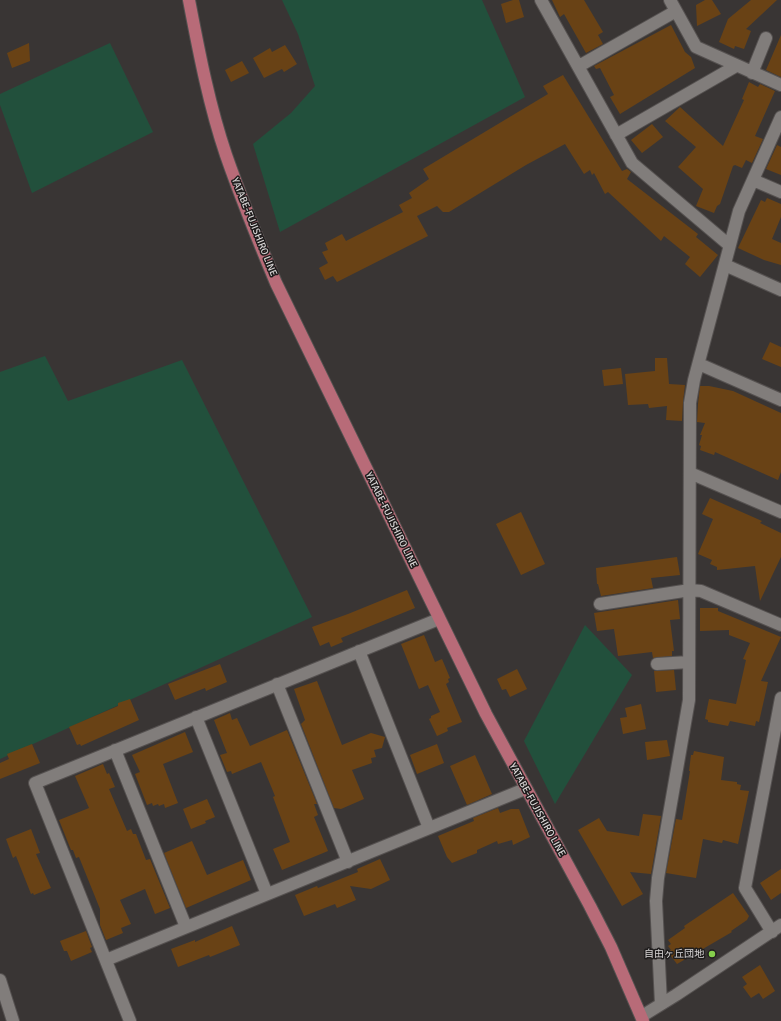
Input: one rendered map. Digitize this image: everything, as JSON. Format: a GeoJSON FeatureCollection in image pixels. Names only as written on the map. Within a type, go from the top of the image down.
{"type":"FeatureCollection","features":[{"type":"Feature","properties":{"kind":"main road","name":"YATABE-FUJISHIRO LINE"},"geometry":{"type":"LineString","coordinates":[[189,0],[212,104],[226,154],[252,227],[276,283],[439,619],[525,789],[608,940],[642,1018]]}},
{"type":"Feature","properties":{"kind":"street"},"geometry":{"type":"LineString","coordinates":[[541,0],[632,163],[729,245]]}},
{"type":"Feature","properties":{"kind":"street"},"geometry":{"type":"LineString","coordinates":[[670,0],[696,47],[781,85]]}},
{"type":"Feature","properties":{"kind":"street"},"geometry":{"type":"LineString","coordinates":[[579,66],[676,11]]}},
{"type":"Feature","properties":{"kind":"street"},"geometry":{"type":"LineString","coordinates":[[752,73],[766,38]]}},
{"type":"Feature","properties":{"kind":"street"},"geometry":{"type":"LineString","coordinates":[[616,135],[736,66]]}},
{"type":"Feature","properties":{"kind":"street"},"geometry":{"type":"LineString","coordinates":[[661,1004],[656,901],[658,878],[689,700],[690,403],[729,245],[739,211],[781,117]]}},
{"type":"Feature","properties":{"kind":"street"},"geometry":{"type":"LineString","coordinates":[[753,180],[781,192]]}},
{"type":"Feature","properties":{"kind":"street"},"geometry":{"type":"LineString","coordinates":[[725,265],[781,290]]}},
{"type":"Feature","properties":{"kind":"street"},"geometry":{"type":"LineString","coordinates":[[699,364],[781,400]]}},
{"type":"Feature","properties":{"kind":"street"},"geometry":{"type":"LineString","coordinates":[[690,473],[781,512]]}},
{"type":"Feature","properties":{"kind":"street"},"geometry":{"type":"LineString","coordinates":[[600,604],[690,590],[702,591],[781,626]]}},
{"type":"Feature","properties":{"kind":"street"},"geometry":{"type":"LineString","coordinates":[[130,1021],[35,783],[439,619]]}},
{"type":"Feature","properties":{"kind":"street"},"geometry":{"type":"LineString","coordinates":[[359,651],[429,828]]}},
{"type":"Feature","properties":{"kind":"street"},"geometry":{"type":"LineString","coordinates":[[657,664],[689,662]]}},
{"type":"Feature","properties":{"kind":"street"},"geometry":{"type":"LineString","coordinates":[[277,684],[348,862]]}},
{"type":"Feature","properties":{"kind":"street"},"geometry":{"type":"LineString","coordinates":[[642,1018],[776,928],[744,888],[781,698]]}},
{"type":"Feature","properties":{"kind":"street"},"geometry":{"type":"LineString","coordinates":[[196,717],[267,894]]}},
{"type":"Feature","properties":{"kind":"street"},"geometry":{"type":"LineString","coordinates":[[115,750],[186,927]]}},
{"type":"Feature","properties":{"kind":"street"},"geometry":{"type":"LineString","coordinates":[[106,960],[525,789]]}},
{"type":"Feature","properties":{"kind":"street"},"geometry":{"type":"LineString","coordinates":[[0,980],[14,1021]]}},
{"type":"Feature","properties":{"kind":"green space"},"geometry":{"type":"Polygon","coordinates":[[[282,0],[482,0],[525,97],[280,232],[253,144],[291,113],[315,86],[298,34],[282,0]]]}},
{"type":"Feature","properties":{"kind":"green space"},"geometry":{"type":"Polygon","coordinates":[[[110,43],[153,132],[32,193],[0,105],[0,94],[110,43]]]}},
{"type":"Feature","properties":{"kind":"green space"},"geometry":{"type":"Polygon","coordinates":[[[45,356],[68,401],[182,360],[312,617],[0,759],[0,372],[45,356]]]}},
{"type":"Feature","properties":{"kind":"green space"},"geometry":{"type":"Polygon","coordinates":[[[585,625],[632,675],[555,804],[524,741],[585,625]]]}},
{"type":"Feature","properties":{"kind":"building"},"geometry":{"type":"Polygon","coordinates":[[[513,0],[519,0],[524,17],[506,23],[501,4],[513,0]]]}},
{"type":"Feature","properties":{"kind":"building"},"geometry":{"type":"Polygon","coordinates":[[[552,0],[584,0],[603,32],[598,35],[603,44],[586,53],[564,14],[560,17],[552,0]]]}},
{"type":"Feature","properties":{"kind":"building"},"geometry":{"type":"Polygon","coordinates":[[[705,0],[712,0],[721,14],[697,26],[696,5],[705,0]]]}},
{"type":"Feature","properties":{"kind":"building"},"geometry":{"type":"Polygon","coordinates":[[[751,0],[777,0],[746,29],[751,31],[744,49],[735,46],[734,49],[719,42],[728,19],[751,0]]]}},
{"type":"Feature","properties":{"kind":"building"},"geometry":{"type":"Polygon","coordinates":[[[671,25],[685,52],[691,57],[695,68],[620,114],[610,97],[614,95],[600,68],[596,69],[594,66],[671,25]]]}},
{"type":"Feature","properties":{"kind":"building"},"geometry":{"type":"Polygon","coordinates":[[[781,35],[781,77],[766,70],[781,35]]]}},
{"type":"Feature","properties":{"kind":"building"},"geometry":{"type":"Polygon","coordinates":[[[29,43],[30,61],[12,68],[7,53],[29,43]]]}},
{"type":"Feature","properties":{"kind":"building"},"geometry":{"type":"Polygon","coordinates":[[[285,45],[297,64],[284,72],[282,69],[264,78],[253,58],[270,48],[272,52],[285,45]]]}},
{"type":"Feature","properties":{"kind":"building"},"geometry":{"type":"Polygon","coordinates":[[[242,61],[249,73],[231,82],[225,70],[242,61]]]}},
{"type":"Feature","properties":{"kind":"building"},"geometry":{"type":"Polygon","coordinates":[[[563,75],[622,171],[627,169],[631,172],[627,179],[698,234],[696,237],[718,255],[700,277],[685,264],[690,257],[664,236],[661,241],[608,192],[605,194],[594,173],[592,175],[590,170],[584,174],[565,144],[526,165],[449,212],[443,212],[437,206],[417,216],[428,236],[337,282],[333,276],[325,280],[319,268],[328,263],[322,252],[328,250],[325,243],[342,234],[346,241],[403,212],[399,205],[412,198],[409,193],[429,179],[423,169],[548,94],[543,86],[563,75]]]}},
{"type":"Feature","properties":{"kind":"building"},"geometry":{"type":"Polygon","coordinates":[[[749,82],[758,87],[760,84],[775,91],[755,136],[763,139],[752,163],[746,160],[742,168],[735,165],[733,166],[720,204],[717,206],[714,213],[696,206],[703,189],[678,167],[696,147],[665,121],[680,107],[723,146],[744,100],[742,99],[749,82]]]}},
{"type":"Feature","properties":{"kind":"building"},"geometry":{"type":"Polygon","coordinates":[[[652,124],[663,137],[642,153],[631,140],[652,124]]]}},
{"type":"Feature","properties":{"kind":"building"},"geometry":{"type":"Polygon","coordinates":[[[777,145],[781,147],[781,175],[766,169],[777,145]]]}},
{"type":"Feature","properties":{"kind":"building"},"geometry":{"type":"Polygon","coordinates":[[[767,198],[781,204],[781,217],[772,239],[781,243],[781,265],[764,260],[738,248],[761,200],[765,202],[767,198]]]}},
{"type":"Feature","properties":{"kind":"building"},"geometry":{"type":"Polygon","coordinates":[[[770,342],[781,347],[781,367],[762,359],[770,342]]]}},
{"type":"Feature","properties":{"kind":"building"},"geometry":{"type":"Polygon","coordinates":[[[655,358],[667,358],[669,384],[685,385],[682,421],[666,420],[667,406],[649,408],[648,404],[628,405],[625,374],[655,371],[655,358]]]}},
{"type":"Feature","properties":{"kind":"building"},"geometry":{"type":"Polygon","coordinates":[[[621,368],[623,384],[604,386],[602,370],[621,368]]]}},
{"type":"Feature","properties":{"kind":"building"},"geometry":{"type":"Polygon","coordinates":[[[700,386],[709,386],[733,391],[781,413],[781,472],[778,480],[715,452],[714,455],[700,450],[701,446],[699,445],[702,435],[700,435],[705,423],[697,422],[700,386]]]}},
{"type":"Feature","properties":{"kind":"building"},"geometry":{"type":"Polygon","coordinates":[[[710,498],[762,521],[760,523],[781,533],[781,557],[760,601],[755,566],[717,570],[717,567],[710,564],[712,560],[698,554],[713,519],[702,514],[710,498]]]}},
{"type":"Feature","properties":{"kind":"building"},"geometry":{"type":"Polygon","coordinates":[[[521,512],[545,564],[521,575],[496,524],[521,512]]]}},
{"type":"Feature","properties":{"kind":"building"},"geometry":{"type":"Polygon","coordinates":[[[677,557],[680,575],[651,578],[653,588],[601,596],[597,584],[596,568],[677,557]]]}},
{"type":"Feature","properties":{"kind":"building"},"geometry":{"type":"Polygon","coordinates":[[[407,590],[415,608],[341,638],[343,642],[331,647],[329,642],[320,646],[312,627],[407,590]]]}},
{"type":"Feature","properties":{"kind":"building"},"geometry":{"type":"Polygon","coordinates":[[[678,600],[680,619],[670,620],[674,651],[672,651],[672,656],[653,658],[652,652],[618,656],[614,629],[597,631],[594,613],[678,600]]]}},
{"type":"Feature","properties":{"kind":"building"},"geometry":{"type":"Polygon","coordinates":[[[700,608],[718,608],[718,611],[781,637],[761,681],[768,682],[759,722],[756,721],[755,726],[730,721],[728,726],[708,722],[708,720],[705,719],[709,699],[736,704],[746,660],[743,659],[750,643],[729,635],[729,630],[700,631],[700,608]]]}},
{"type":"Feature","properties":{"kind":"building"},"geometry":{"type":"Polygon","coordinates":[[[424,635],[435,662],[442,659],[450,678],[448,679],[449,682],[446,684],[462,722],[447,728],[448,731],[437,736],[429,719],[431,716],[440,712],[428,685],[419,689],[401,644],[424,635]]]}},
{"type":"Feature","properties":{"kind":"building"},"geometry":{"type":"Polygon","coordinates":[[[220,664],[227,682],[206,691],[205,688],[175,700],[168,684],[220,664]]]}},
{"type":"Feature","properties":{"kind":"building"},"geometry":{"type":"Polygon","coordinates":[[[517,669],[527,689],[510,697],[506,689],[502,690],[497,679],[517,669]]]}},
{"type":"Feature","properties":{"kind":"building"},"geometry":{"type":"Polygon","coordinates":[[[674,670],[676,690],[656,692],[654,671],[674,670]]]}},
{"type":"Feature","properties":{"kind":"building"},"geometry":{"type":"Polygon","coordinates":[[[317,681],[342,745],[371,733],[385,737],[382,748],[374,750],[376,757],[371,758],[372,763],[352,770],[364,799],[341,809],[334,808],[301,724],[305,720],[294,689],[317,681]]]}},
{"type":"Feature","properties":{"kind":"building"},"geometry":{"type":"Polygon","coordinates":[[[130,699],[139,720],[81,746],[80,744],[77,745],[69,727],[118,706],[118,703],[130,699]]]}},
{"type":"Feature","properties":{"kind":"building"},"geometry":{"type":"Polygon","coordinates":[[[641,704],[646,729],[623,734],[620,718],[627,717],[625,708],[641,704]]]}},
{"type":"Feature","properties":{"kind":"building"},"geometry":{"type":"Polygon","coordinates":[[[230,713],[232,720],[237,718],[250,746],[287,730],[317,804],[314,804],[318,815],[314,817],[328,851],[282,870],[273,849],[290,842],[273,797],[275,796],[261,762],[232,774],[231,771],[227,772],[220,755],[227,753],[214,720],[230,713]]]}},
{"type":"Feature","properties":{"kind":"building"},"geometry":{"type":"Polygon","coordinates":[[[185,732],[193,752],[163,764],[178,803],[165,808],[164,804],[153,806],[152,803],[147,805],[135,774],[140,772],[132,755],[185,732]]]}},
{"type":"Feature","properties":{"kind":"building"},"geometry":{"type":"Polygon","coordinates":[[[667,740],[670,756],[647,760],[645,742],[667,740]]]}},
{"type":"Feature","properties":{"kind":"building"},"geometry":{"type":"Polygon","coordinates":[[[32,744],[40,763],[0,779],[0,763],[9,759],[7,754],[32,744]]]}},
{"type":"Feature","properties":{"kind":"building"},"geometry":{"type":"Polygon","coordinates":[[[437,744],[444,763],[417,774],[410,755],[437,744]]]}},
{"type":"Feature","properties":{"kind":"building"},"geometry":{"type":"Polygon","coordinates":[[[694,751],[724,757],[721,780],[737,782],[737,784],[741,785],[740,790],[749,791],[738,844],[723,840],[722,843],[703,839],[696,878],[666,873],[676,819],[682,820],[690,771],[691,755],[693,755],[694,751]]]}},
{"type":"Feature","properties":{"kind":"building"},"geometry":{"type":"Polygon","coordinates":[[[475,755],[492,794],[467,805],[450,766],[475,755]]]}},
{"type":"Feature","properties":{"kind":"building"},"geometry":{"type":"Polygon","coordinates":[[[103,764],[115,787],[109,789],[127,831],[131,829],[133,834],[136,834],[146,860],[150,859],[170,908],[155,914],[145,889],[120,900],[131,924],[121,928],[123,933],[106,940],[100,925],[100,909],[79,857],[76,858],[73,850],[71,850],[59,820],[89,808],[75,776],[103,764]]]}},
{"type":"Feature","properties":{"kind":"building"},"geometry":{"type":"Polygon","coordinates":[[[207,799],[215,817],[205,821],[206,823],[191,829],[183,809],[207,799]]]}},
{"type":"Feature","properties":{"kind":"building"},"geometry":{"type":"Polygon","coordinates":[[[498,808],[500,813],[511,809],[519,809],[530,837],[513,845],[512,840],[498,844],[497,841],[477,850],[477,853],[452,863],[447,857],[438,836],[474,821],[473,818],[498,808]]]}},
{"type":"Feature","properties":{"kind":"building"},"geometry":{"type":"Polygon","coordinates":[[[643,814],[661,816],[651,874],[630,872],[643,894],[622,906],[578,830],[599,818],[607,831],[639,836],[643,814]]]}},
{"type":"Feature","properties":{"kind":"building"},"geometry":{"type":"Polygon","coordinates":[[[31,829],[40,853],[36,854],[51,888],[34,895],[33,893],[31,894],[16,856],[13,858],[6,839],[31,829]]]}},
{"type":"Feature","properties":{"kind":"building"},"geometry":{"type":"Polygon","coordinates":[[[192,841],[207,875],[243,860],[251,880],[186,908],[164,853],[192,841]]]}},
{"type":"Feature","properties":{"kind":"building"},"geometry":{"type":"Polygon","coordinates":[[[380,859],[390,880],[371,889],[350,886],[356,900],[337,908],[335,904],[304,916],[295,895],[317,886],[318,888],[358,872],[357,869],[380,859]]]}},
{"type":"Feature","properties":{"kind":"building"},"geometry":{"type":"Polygon","coordinates":[[[781,869],[781,893],[771,900],[760,883],[781,869]]]}},
{"type":"Feature","properties":{"kind":"building"},"geometry":{"type":"Polygon","coordinates":[[[733,893],[749,916],[747,920],[731,931],[732,932],[677,964],[668,952],[671,950],[668,946],[671,944],[668,940],[685,928],[684,926],[733,893]]]}},
{"type":"Feature","properties":{"kind":"building"},"geometry":{"type":"Polygon","coordinates":[[[232,926],[240,945],[210,957],[209,955],[178,967],[171,949],[195,940],[195,942],[232,926]]]}},
{"type":"Feature","properties":{"kind":"building"},"geometry":{"type":"Polygon","coordinates":[[[86,931],[92,947],[90,948],[92,952],[71,961],[67,951],[64,951],[60,941],[86,931]]]}},
{"type":"Feature","properties":{"kind":"building"},"geometry":{"type":"Polygon","coordinates":[[[760,965],[775,991],[763,999],[759,993],[751,998],[743,987],[747,984],[742,977],[760,965]]]}},
{"type":"Feature","properties":{"kind":"place","name":"自由ヶ丘団地"},"geometry":{"type":"Point","coordinates":[712,954]}}]}
